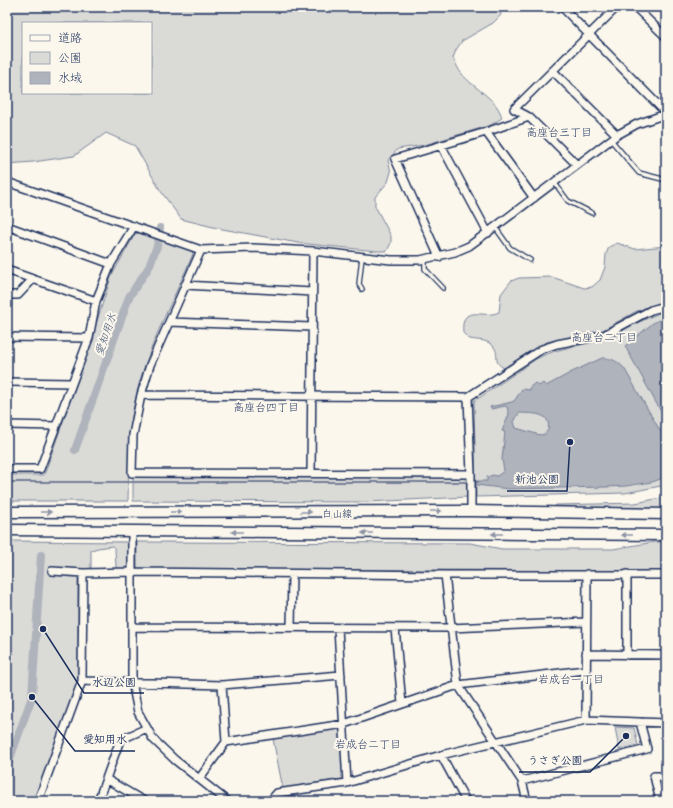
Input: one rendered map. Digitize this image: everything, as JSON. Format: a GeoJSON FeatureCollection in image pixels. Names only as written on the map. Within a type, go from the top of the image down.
{"type":"FeatureCollection","features":[{"type":"Feature","properties":{"kind":"street"},"geometry":{"type":"LineString","coordinates":[[7,182],[200,250],[253,248],[313,251],[391,260],[425,259],[439,257],[455,252],[469,246],[488,233],[617,135],[637,124],[666,114],[562,7]]}},
{"type":"Feature","properties":{"kind":"street"},"geometry":{"type":"LineString","coordinates":[[577,165],[529,117],[514,109],[617,7]]}},
{"type":"Feature","properties":{"kind":"street"},"geometry":{"type":"LineString","coordinates":[[635,7],[666,37]]}},
{"type":"Feature","properties":{"kind":"street"},"geometry":{"type":"LineString","coordinates":[[553,71],[617,135]]}},
{"type":"Feature","properties":{"kind":"street"},"geometry":{"type":"LineString","coordinates":[[439,257],[395,159],[486,132],[529,117]]}},
{"type":"Feature","properties":{"kind":"street"},"geometry":{"type":"LineString","coordinates":[[486,132],[534,198]]}},
{"type":"Feature","properties":{"kind":"street"},"geometry":{"type":"LineString","coordinates":[[441,145],[488,233]]}},
{"type":"Feature","properties":{"kind":"street"},"geometry":{"type":"LineString","coordinates":[[7,226],[111,264]]}},
{"type":"Feature","properties":{"kind":"street"},"geometry":{"type":"LineString","coordinates":[[7,469],[40,469],[89,338],[96,301],[111,264],[134,226]]}},
{"type":"Feature","properties":{"kind":"street"},"geometry":{"type":"LineString","coordinates":[[200,250],[150,365],[141,395],[133,435],[132,473],[471,474]]}},
{"type":"Feature","properties":{"kind":"street"},"geometry":{"type":"LineString","coordinates":[[311,473],[313,251]]}},
{"type":"Feature","properties":{"kind":"street"},"geometry":{"type":"LineString","coordinates":[[7,270],[96,301]]}},
{"type":"Feature","properties":{"kind":"street"},"geometry":{"type":"LineString","coordinates":[[7,295],[18,295],[33,279]]}},
{"type":"Feature","properties":{"kind":"street"},"geometry":{"type":"LineString","coordinates":[[185,285],[312,292]]}},
{"type":"Feature","properties":{"kind":"street"},"geometry":{"type":"LineString","coordinates":[[141,395],[468,397],[542,349],[557,344],[604,335],[651,310],[666,306]]}},
{"type":"Feature","properties":{"kind":"street"},"geometry":{"type":"LineString","coordinates":[[169,322],[312,327]]}},
{"type":"Feature","properties":{"kind":"street"},"geometry":{"type":"LineString","coordinates":[[7,338],[89,338]]}},
{"type":"Feature","properties":{"kind":"street"},"geometry":{"type":"LineString","coordinates":[[7,382],[72,383]]}},
{"type":"Feature","properties":{"kind":"street"},"geometry":{"type":"LineString","coordinates":[[468,397],[471,511]]}},
{"type":"Feature","properties":{"kind":"street"},"geometry":{"type":"LineString","coordinates":[[7,425],[56,426]]}},
{"type":"Feature","properties":{"kind":"street","name":"白山線"},"geometry":{"type":"LineString","coordinates":[[7,512],[471,511],[666,514]]}},
{"type":"Feature","properties":{"kind":"street","name":"白山線"},"geometry":{"type":"LineString","coordinates":[[7,530],[666,535]]}},
{"type":"Feature","properties":{"kind":"street"},"geometry":{"type":"LineString","coordinates":[[132,532],[132,682],[138,712],[153,739],[175,760],[226,801]]}},
{"type":"Feature","properties":{"kind":"street"},"geometry":{"type":"LineString","coordinates":[[52,571],[83,573],[666,575]]}},
{"type":"Feature","properties":{"kind":"street"},"geometry":{"type":"LineString","coordinates":[[38,801],[82,681],[83,573]]}},
{"type":"Feature","properties":{"kind":"street"},"geometry":{"type":"LineString","coordinates":[[291,627],[292,574]]}},
{"type":"Feature","properties":{"kind":"street"},"geometry":{"type":"LineString","coordinates":[[586,720],[585,670],[587,574]]}},
{"type":"Feature","properties":{"kind":"street"},"geometry":{"type":"LineString","coordinates":[[627,574],[627,654]]}},
{"type":"Feature","properties":{"kind":"street"},"geometry":{"type":"LineString","coordinates":[[445,575],[450,628],[458,685],[522,782],[527,801]]}},
{"type":"Feature","properties":{"kind":"street"},"geometry":{"type":"LineString","coordinates":[[133,627],[450,628],[586,622]]}},
{"type":"Feature","properties":{"kind":"street"},"geometry":{"type":"LineString","coordinates":[[338,628],[347,783]]}},
{"type":"Feature","properties":{"kind":"street"},"geometry":{"type":"LineString","coordinates":[[395,628],[402,704]]}},
{"type":"Feature","properties":{"kind":"street"},"geometry":{"type":"LineString","coordinates":[[586,654],[666,654]]}},
{"type":"Feature","properties":{"kind":"street"},"geometry":{"type":"LineString","coordinates":[[226,742],[344,724],[458,685],[585,670]]}},
{"type":"Feature","properties":{"kind":"street"},"geometry":{"type":"LineString","coordinates":[[82,681],[222,685],[341,676]]}},
{"type":"Feature","properties":{"kind":"street"},"geometry":{"type":"LineString","coordinates":[[199,779],[226,742],[222,685]]}},
{"type":"Feature","properties":{"kind":"street"},"geometry":{"type":"LineString","coordinates":[[270,801],[277,793],[347,783],[441,755],[586,720],[666,723]]}},
{"type":"Feature","properties":{"kind":"street"},"geometry":{"type":"LineString","coordinates":[[522,782],[647,749],[640,722]]}},
{"type":"Feature","properties":{"kind":"street"},"geometry":{"type":"LineString","coordinates":[[98,801],[120,740],[147,728]]}},
{"type":"Feature","properties":{"kind":"street"},"geometry":{"type":"LineString","coordinates":[[441,755],[466,801]]}},
{"type":"Feature","properties":{"kind":"street"},"geometry":{"type":"LineString","coordinates":[[660,801],[654,776],[666,776]]}},
{"type":"Feature","properties":{"kind":"street"},"geometry":{"type":"LineString","coordinates":[[106,780],[144,801]]}},
{"type":"Feature","properties":{"kind":"lane"},"geometry":{"type":"LineString","coordinates":[[610,140],[638,173],[666,180]]}},
{"type":"Feature","properties":{"kind":"lane"},"geometry":{"type":"LineString","coordinates":[[554,182],[568,202],[592,213]]}},
{"type":"Feature","properties":{"kind":"lane"},"geometry":{"type":"LineString","coordinates":[[495,227],[510,248],[530,260]]}},
{"type":"Feature","properties":{"kind":"lane"},"geometry":{"type":"LineString","coordinates":[[362,257],[360,284],[362,289]]}},
{"type":"Feature","properties":{"kind":"lane"},"geometry":{"type":"LineString","coordinates":[[425,259],[425,269],[443,288]]}},
{"type":"Feature","properties":{"kind":"green space"},"geometry":{"type":"Polygon","coordinates":[[[7,7],[499,7],[501,15],[493,23],[462,41],[453,58],[462,74],[496,105],[502,118],[491,125],[424,145],[398,149],[388,160],[391,172],[388,182],[375,197],[375,206],[391,236],[391,243],[387,251],[298,243],[217,228],[181,219],[160,190],[135,146],[106,133],[74,156],[7,164],[7,7]]]}},
{"type":"Feature","properties":{"kind":"green space"},"geometry":{"type":"Polygon","coordinates":[[[139,233],[192,251],[193,254],[152,345],[135,401],[132,414],[129,451],[128,501],[7,501],[7,475],[44,475],[81,371],[111,277],[135,234],[139,233]]]}},
{"type":"Feature","properties":{"kind":"green space"},"geometry":{"type":"Polygon","coordinates":[[[617,243],[635,249],[666,246],[666,300],[635,312],[603,330],[547,342],[504,368],[500,366],[497,361],[496,350],[492,344],[486,341],[470,339],[463,333],[465,318],[469,315],[493,314],[499,312],[501,294],[511,281],[519,278],[552,277],[584,288],[592,287],[600,280],[605,267],[606,254],[609,247],[617,243]]]}},
{"type":"Feature","properties":{"kind":"green space"},"geometry":{"type":"Polygon","coordinates":[[[666,311],[666,485],[625,493],[476,497],[474,400],[536,359],[554,351],[614,336],[632,325],[666,311]]]}},
{"type":"Feature","properties":{"kind":"green space"},"geometry":{"type":"Polygon","coordinates":[[[133,476],[463,477],[466,479],[467,497],[367,502],[133,501],[133,476]]]}},
{"type":"Feature","properties":{"kind":"green space"},"geometry":{"type":"Polygon","coordinates":[[[666,497],[666,509],[556,508],[555,506],[635,503],[666,497]]]}},
{"type":"Feature","properties":{"kind":"green space"},"geometry":{"type":"Polygon","coordinates":[[[7,541],[128,542],[128,567],[126,569],[117,569],[115,549],[112,546],[91,550],[91,568],[89,569],[57,569],[57,575],[78,576],[78,682],[34,801],[7,801],[7,541]]]}},
{"type":"Feature","properties":{"kind":"green space"},"geometry":{"type":"Polygon","coordinates":[[[137,542],[470,543],[502,549],[613,549],[654,542],[666,542],[666,571],[140,569],[137,567],[137,542]]]}},
{"type":"Feature","properties":{"kind":"green space"},"geometry":{"type":"Polygon","coordinates":[[[615,727],[634,728],[638,745],[619,750],[615,727]]]}},
{"type":"Feature","properties":{"kind":"green space"},"geometry":{"type":"Polygon","coordinates":[[[338,728],[341,731],[343,777],[341,779],[283,789],[273,739],[338,728]]]}},
{"type":"Feature","properties":{"kind":"water"},"geometry":{"type":"Polygon","coordinates":[[[666,318],[666,421],[625,346],[653,323],[666,318]]]}},
{"type":"Feature","properties":{"kind":"water"},"geometry":{"type":"Polygon","coordinates":[[[602,358],[614,360],[624,368],[662,434],[666,444],[666,477],[652,482],[607,487],[509,489],[476,485],[476,481],[487,481],[487,477],[493,475],[497,476],[504,471],[502,459],[505,432],[502,431],[509,414],[507,407],[505,406],[491,409],[490,407],[512,402],[522,389],[530,390],[529,388],[535,383],[539,386],[543,383],[546,386],[602,358]],[[519,413],[514,422],[516,428],[540,435],[545,434],[548,430],[547,419],[539,415],[519,413]]]}},
{"type":"Feature","properties":{"kind":"waterway","name":"愛知用水"},"geometry":{"type":"LineString","coordinates":[[75,450],[129,297],[149,267],[157,246],[160,228]]}},
{"type":"Feature","properties":{"kind":"waterway"},"geometry":{"type":"LineString","coordinates":[[7,482],[478,482]]}},
{"type":"Feature","properties":{"kind":"waterway","name":"愛知用水"},"geometry":{"type":"LineString","coordinates":[[8,764],[32,697],[41,555]]}},
{"type":"Feature","properties":{"kind":"place","name":"新池公園"},"geometry":{"type":"Point","coordinates":[570,442]}},
{"type":"Feature","properties":{"kind":"place","name":"水辺公園"},"geometry":{"type":"Point","coordinates":[43,629]}},
{"type":"Feature","properties":{"kind":"place","name":"愛知用水"},"geometry":{"type":"Point","coordinates":[32,697]}},
{"type":"Feature","properties":{"kind":"place","name":"うさぎ公園"},"geometry":{"type":"Point","coordinates":[626,736]}},
{"type":"Feature","properties":{"kind":"district","name":"高座台三丁目"},"geometry":{"type":"Point","coordinates":[559,131]}},
{"type":"Feature","properties":{"kind":"district","name":"高座台二丁目"},"geometry":{"type":"Point","coordinates":[604,336]}},
{"type":"Feature","properties":{"kind":"district","name":"高座台四丁目"},"geometry":{"type":"Point","coordinates":[266,406]}},
{"type":"Feature","properties":{"kind":"district","name":"岩成台一丁目"},"geometry":{"type":"Point","coordinates":[571,678]}},
{"type":"Feature","properties":{"kind":"district","name":"岩成台二丁目"},"geometry":{"type":"Point","coordinates":[368,743]}}]}
